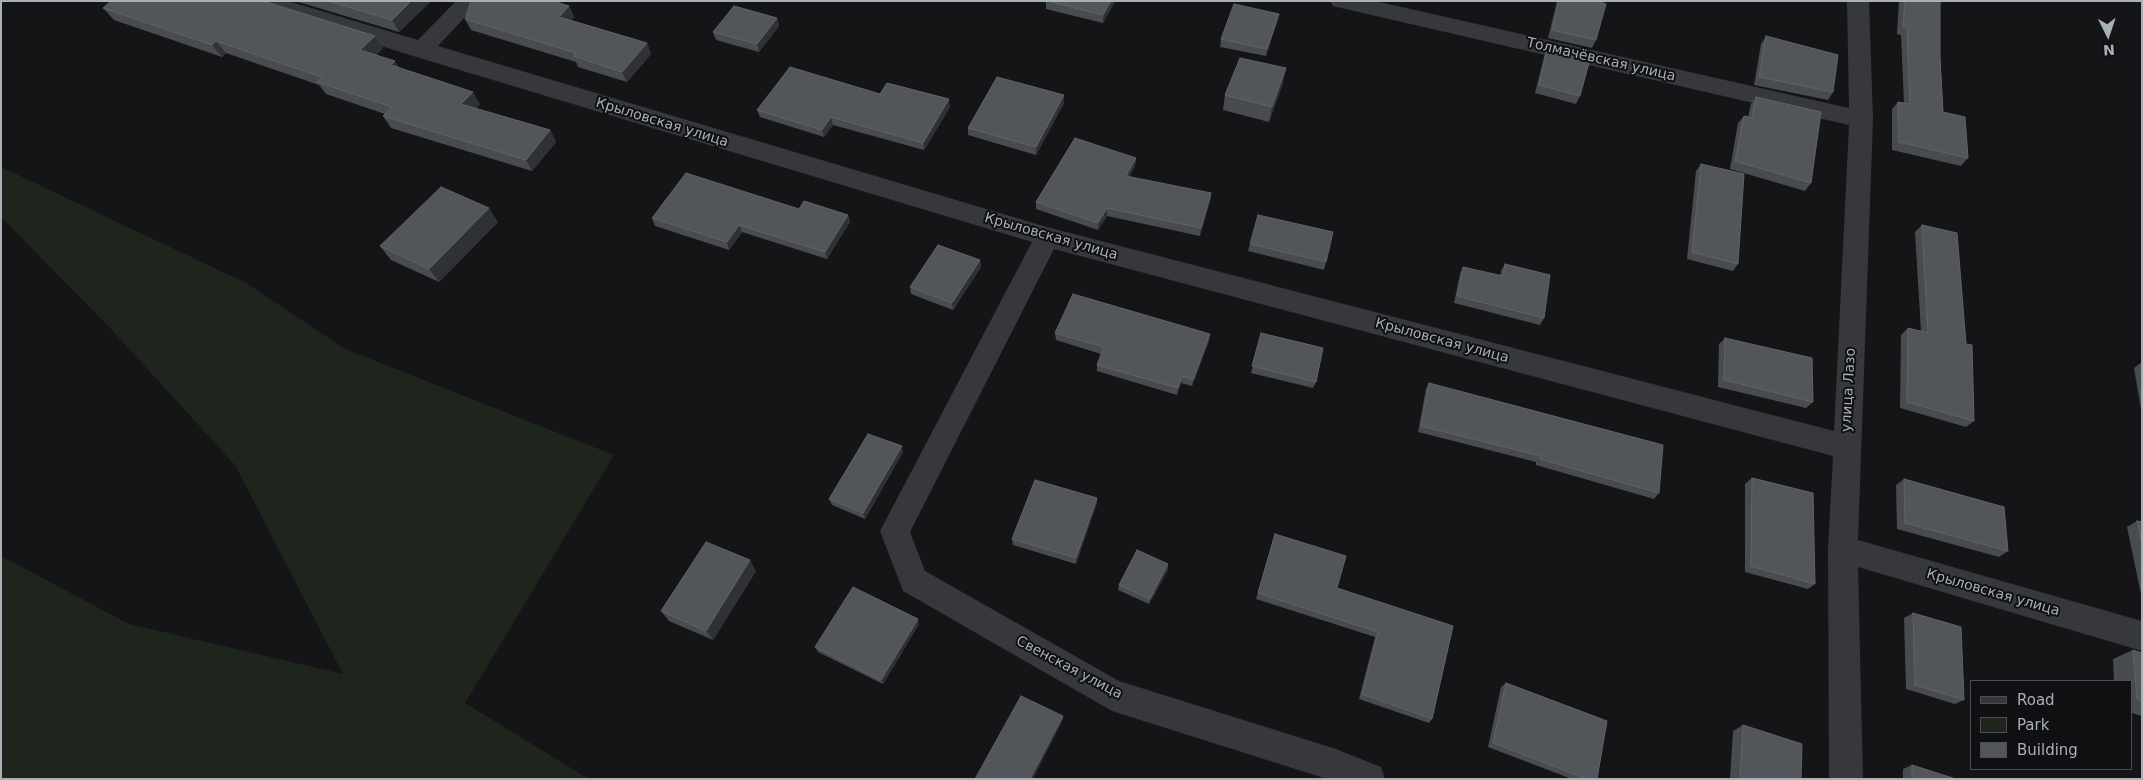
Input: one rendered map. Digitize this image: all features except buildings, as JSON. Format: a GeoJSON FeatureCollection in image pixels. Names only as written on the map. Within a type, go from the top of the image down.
{"type":"FeatureCollection","features":[{"type":"Feature","properties":{"kind":"street","name":"Крыловская улица"},"geometry":{"type":"LineString","coordinates":[[262,1],[1047,237],[1847,447]]}},
{"type":"Feature","properties":{"kind":"street"},"geometry":{"type":"LineString","coordinates":[[420,50],[470,1]]}},
{"type":"Feature","properties":{"kind":"street","name":"Толмачёвская улица"},"geometry":{"type":"LineString","coordinates":[[1341,1],[1861,119]]}},
{"type":"Feature","properties":{"kind":"street","name":"улица Лазо"},"geometry":{"type":"LineString","coordinates":[[1846,779],[1843,549],[1861,119],[1858,1]]}},
{"type":"Feature","properties":{"kind":"street","name":"Свенская улица"},"geometry":{"type":"LineString","coordinates":[[1047,237],[895,531],[914,581],[1112,695],[1336,765],[1369,779]]}},
{"type":"Feature","properties":{"kind":"street","name":"Крыловская улица"},"geometry":{"type":"LineString","coordinates":[[1843,549],[2142,636]]}},
{"type":"Feature","properties":{"kind":"green space"},"geometry":{"type":"Polygon","coordinates":[[[1,167],[246,283],[345,349],[614,455],[465,703],[589,779],[1,779],[1,556],[129,624],[343,674],[235,465],[110,328],[1,217],[1,167]]]}}]}
